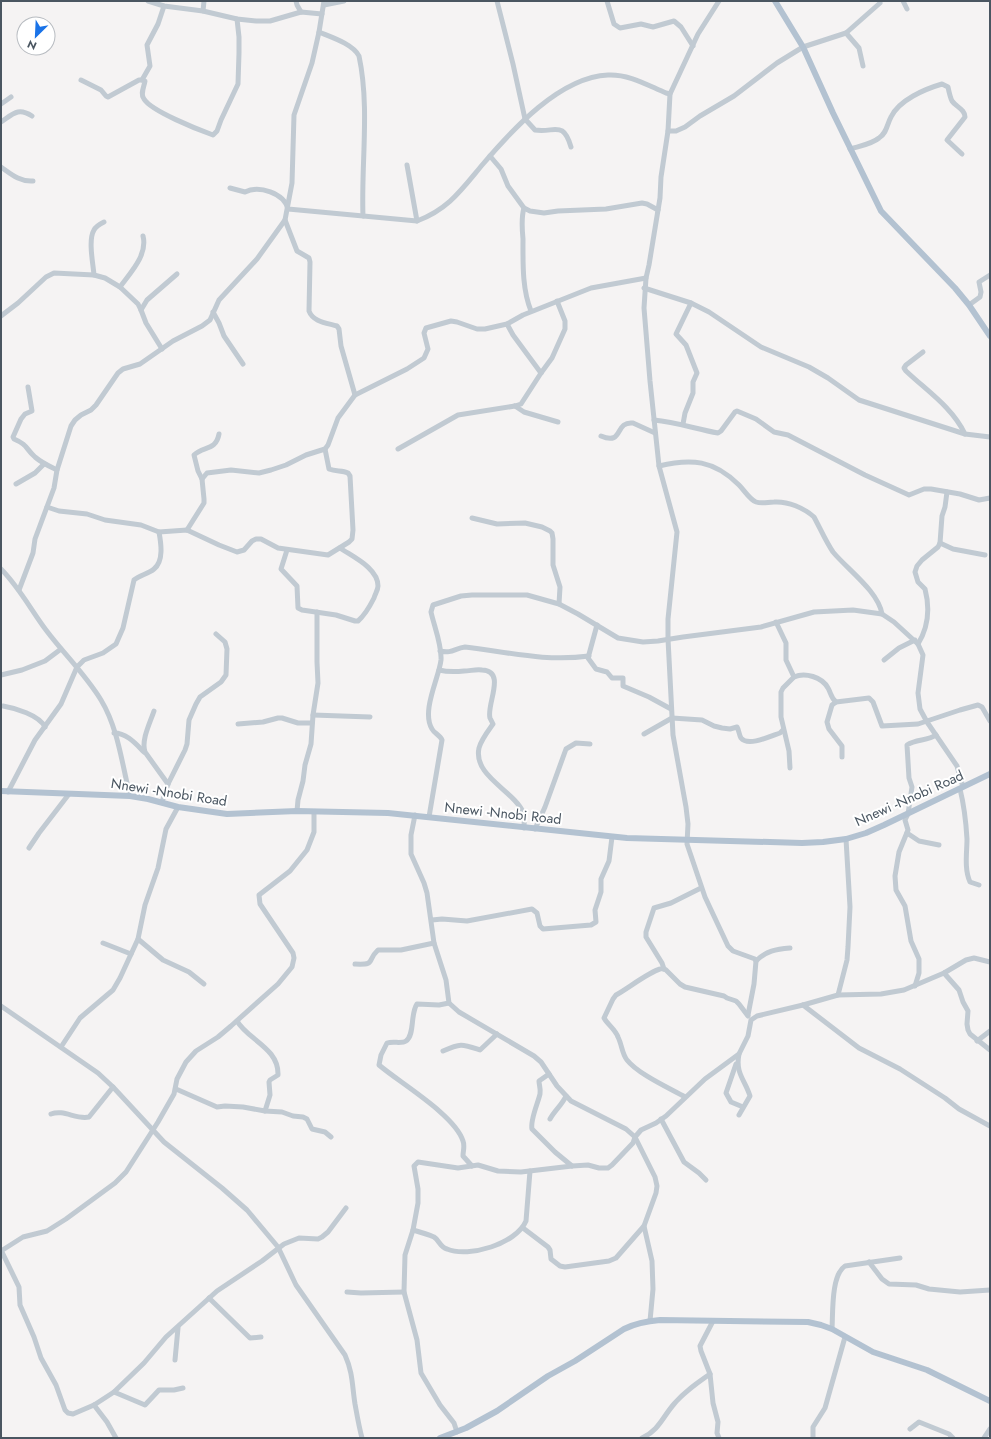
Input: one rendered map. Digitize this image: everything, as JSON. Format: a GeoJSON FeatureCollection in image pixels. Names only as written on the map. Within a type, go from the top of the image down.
{"type":"FeatureCollection","features":[{"type":"Feature","properties":{"kind":"main road"},"geometry":{"type":"LineString","coordinates":[[775,1],[803,47],[850,149],[881,210],[955,288],[969,305],[990,336]]}},
{"type":"Feature","properties":{"kind":"main road","name":"Nnewi -Nnobi Road"},"geometry":{"type":"LineString","coordinates":[[1,791],[130,796],[162,802],[178,807],[227,814],[297,811],[388,813],[612,837],[687,841],[802,843],[823,842],[846,838],[878,828],[990,774]]}},
{"type":"Feature","properties":{"kind":"main road"},"geometry":{"type":"LineString","coordinates":[[440,1438],[457,1432],[496,1411],[548,1376],[575,1361],[624,1329],[632,1325],[660,1320],[808,1322],[832,1329],[873,1352],[927,1370],[990,1401]]}},
{"type":"Feature","properties":{"kind":"street"},"geometry":{"type":"LineString","coordinates":[[148,1],[164,6],[203,11],[236,19],[270,21],[301,12],[322,14]]}},
{"type":"Feature","properties":{"kind":"street"},"geometry":{"type":"LineString","coordinates":[[203,11],[204,1]]}},
{"type":"Feature","properties":{"kind":"street"},"geometry":{"type":"LineString","coordinates":[[296,1],[296,5],[301,12]]}},
{"type":"Feature","properties":{"kind":"street"},"geometry":{"type":"LineString","coordinates":[[19,590],[33,553],[35,539],[54,488],[64,444],[75,420],[96,405],[118,373],[123,369],[140,364],[173,341],[202,326],[210,320],[219,300],[257,259],[285,220],[292,183],[294,115],[307,80],[319,32],[324,3],[344,1]]}},
{"type":"Feature","properties":{"kind":"street"},"geometry":{"type":"LineString","coordinates":[[497,1],[514,64],[525,119],[535,130],[552,129],[561,130],[566,133],[571,147]]}},
{"type":"Feature","properties":{"kind":"street"},"geometry":{"type":"LineString","coordinates":[[606,1],[614,24],[617,27],[620,28],[641,24],[654,27],[674,21],[681,26],[693,46]]}},
{"type":"Feature","properties":{"kind":"street"},"geometry":{"type":"LineString","coordinates":[[719,1],[698,34],[670,94],[668,131],[661,177],[660,198],[644,288],[646,334],[659,466],[678,538],[671,595],[668,639],[671,709],[675,752],[686,807],[688,848],[701,888],[730,950],[756,961]]}},
{"type":"Feature","properties":{"kind":"street"},"geometry":{"type":"LineString","coordinates":[[903,1],[907,9]]}},
{"type":"Feature","properties":{"kind":"street"},"geometry":{"type":"LineString","coordinates":[[668,131],[676,131],[685,127],[700,116],[734,96],[777,63],[803,47],[846,33],[880,3]]}},
{"type":"Feature","properties":{"kind":"street"},"geometry":{"type":"LineString","coordinates":[[81,80],[101,90],[108,97],[139,80],[142,80],[150,66],[147,45],[158,24],[164,6]]}},
{"type":"Feature","properties":{"kind":"street"},"geometry":{"type":"LineString","coordinates":[[142,80],[144,81],[142,95],[143,99],[147,103],[168,116],[213,135],[217,130],[238,84],[239,37],[236,19]]}},
{"type":"Feature","properties":{"kind":"street"},"geometry":{"type":"LineString","coordinates":[[319,32],[351,48],[357,52],[359,56],[364,104],[363,216]]}},
{"type":"Feature","properties":{"kind":"street"},"geometry":{"type":"LineString","coordinates":[[846,33],[859,48],[863,66]]}},
{"type":"Feature","properties":{"kind":"street"},"geometry":{"type":"LineString","coordinates":[[288,209],[417,221],[436,213],[452,201],[463,190],[490,156],[525,119],[557,93],[588,78],[609,75],[639,80],[670,94]]}},
{"type":"Feature","properties":{"kind":"street"},"geometry":{"type":"LineString","coordinates":[[850,149],[879,139],[884,134],[891,116],[900,106],[921,91],[942,84],[948,87],[951,100],[965,114],[965,117],[947,140],[962,154]]}},
{"type":"Feature","properties":{"kind":"street"},"geometry":{"type":"LineString","coordinates":[[1,104],[11,97]]}},
{"type":"Feature","properties":{"kind":"street"},"geometry":{"type":"LineString","coordinates":[[1,122],[17,112],[22,111],[32,116]]}},
{"type":"Feature","properties":{"kind":"street"},"geometry":{"type":"LineString","coordinates":[[490,156],[501,169],[508,186],[524,208],[530,211],[544,213],[606,208],[642,203],[658,210]]}},
{"type":"Feature","properties":{"kind":"street"},"geometry":{"type":"LineString","coordinates":[[407,165],[417,221]]}},
{"type":"Feature","properties":{"kind":"street"},"geometry":{"type":"LineString","coordinates":[[1,168],[18,179],[26,182],[33,181]]}},
{"type":"Feature","properties":{"kind":"street"},"geometry":{"type":"LineString","coordinates":[[230,188],[245,192],[258,190],[267,191],[283,200],[287,204],[288,209]]}},
{"type":"Feature","properties":{"kind":"street"},"geometry":{"type":"LineString","coordinates":[[524,208],[522,220],[524,275],[527,301],[531,311]]}},
{"type":"Feature","properties":{"kind":"street"},"geometry":{"type":"LineString","coordinates":[[285,220],[297,251],[309,258],[309,311],[311,316],[317,320],[337,326],[355,395]]}},
{"type":"Feature","properties":{"kind":"street"},"geometry":{"type":"LineString","coordinates":[[94,275],[91,239],[93,231],[96,227],[104,222]]}},
{"type":"Feature","properties":{"kind":"street"},"geometry":{"type":"LineString","coordinates":[[120,287],[139,260],[144,248],[145,242],[143,236]]}},
{"type":"Feature","properties":{"kind":"street"},"geometry":{"type":"LineString","coordinates":[[1,316],[18,303],[46,277],[54,273],[94,275],[105,278],[120,287],[142,310],[146,323],[162,349]]}},
{"type":"Feature","properties":{"kind":"street"},"geometry":{"type":"LineString","coordinates":[[142,310],[147,300],[177,274]]}},
{"type":"Feature","properties":{"kind":"street"},"geometry":{"type":"LineString","coordinates":[[969,305],[980,297],[981,292],[979,282],[990,275]]}},
{"type":"Feature","properties":{"kind":"street"},"geometry":{"type":"LineString","coordinates":[[202,479],[207,473],[220,470],[237,470],[259,473],[286,465],[306,455],[325,449],[328,445],[338,418],[355,395],[407,369],[424,358],[428,349],[424,333],[426,328],[451,321],[478,329],[507,324],[531,311],[591,288],[646,278]]}},
{"type":"Feature","properties":{"kind":"street"},"geometry":{"type":"LineString","coordinates":[[644,288],[691,303],[718,317],[761,346],[809,367],[828,378],[859,400],[965,434],[990,437]]}},
{"type":"Feature","properties":{"kind":"street"},"geometry":{"type":"LineString","coordinates":[[398,449],[458,415],[521,404],[552,358],[565,329],[565,322],[557,301]]}},
{"type":"Feature","properties":{"kind":"street"},"geometry":{"type":"LineString","coordinates":[[683,424],[685,413],[693,393],[693,382],[697,373],[686,345],[676,334],[691,303]]}},
{"type":"Feature","properties":{"kind":"street"},"geometry":{"type":"LineString","coordinates":[[213,312],[224,336],[243,364]]}},
{"type":"Feature","properties":{"kind":"street"},"geometry":{"type":"LineString","coordinates":[[507,324],[541,373]]}},
{"type":"Feature","properties":{"kind":"street"},"geometry":{"type":"LineString","coordinates":[[922,352],[904,368],[950,410],[965,434]]}},
{"type":"Feature","properties":{"kind":"street"},"geometry":{"type":"LineString","coordinates":[[28,387],[32,410],[21,418],[13,437],[14,439],[23,443],[32,454],[44,464],[57,470]]}},
{"type":"Feature","properties":{"kind":"street"},"geometry":{"type":"LineString","coordinates":[[515,406],[524,412],[558,422]]}},
{"type":"Feature","properties":{"kind":"street"},"geometry":{"type":"LineString","coordinates":[[654,420],[683,424],[696,429],[718,433],[722,431],[735,412],[743,413],[756,419],[774,432],[788,434],[865,475],[909,495],[924,489],[960,494],[979,500],[990,498]]}},
{"type":"Feature","properties":{"kind":"street"},"geometry":{"type":"LineString","coordinates":[[601,436],[609,440],[613,438],[626,423],[630,422],[655,433]]}},
{"type":"Feature","properties":{"kind":"street"},"geometry":{"type":"LineString","coordinates":[[186,530],[204,503],[202,479],[198,471],[194,455],[209,449],[215,444],[219,434]]}},
{"type":"Feature","properties":{"kind":"street"},"geometry":{"type":"LineString","coordinates":[[47,507],[59,511],[87,514],[106,520],[141,524],[159,532],[186,530],[237,552],[244,550],[252,541],[261,539],[278,548],[328,554],[349,542],[353,535],[350,476],[346,472],[338,472],[329,469],[325,449]]}},
{"type":"Feature","properties":{"kind":"street"},"geometry":{"type":"LineString","coordinates":[[659,466],[674,463],[703,462],[717,469],[735,482],[753,501],[758,503],[776,502],[787,504],[809,513],[814,517],[834,553],[879,604],[882,614]]}},
{"type":"Feature","properties":{"kind":"street"},"geometry":{"type":"LineString","coordinates":[[16,484],[35,472],[44,464]]}},
{"type":"Feature","properties":{"kind":"street"},"geometry":{"type":"LineString","coordinates":[[884,660],[899,648],[917,642],[926,631],[928,612],[925,589],[915,577],[915,572],[917,566],[922,560],[938,547],[940,543],[942,516],[947,492]]}},
{"type":"Feature","properties":{"kind":"street"},"geometry":{"type":"LineString","coordinates":[[472,518],[497,524],[530,524],[550,531],[553,539],[553,565],[560,587],[559,604]]}},
{"type":"Feature","properties":{"kind":"street"},"geometry":{"type":"LineString","coordinates":[[8,792],[35,740],[61,704],[77,667],[84,660],[103,653],[116,644],[123,628],[134,580],[154,569],[157,565],[161,549],[159,532]]}},
{"type":"Feature","properties":{"kind":"street"},"geometry":{"type":"LineString","coordinates":[[940,543],[953,549],[985,555]]}},
{"type":"Feature","properties":{"kind":"street"},"geometry":{"type":"LineString","coordinates":[[287,550],[281,569],[297,586],[298,608],[302,610],[336,615],[358,621],[371,603],[378,588],[377,577],[370,569],[340,548]]}},
{"type":"Feature","properties":{"kind":"street"},"geometry":{"type":"LineString","coordinates":[[1,569],[19,590],[61,649],[77,667],[102,701],[110,719],[130,796]]}},
{"type":"Feature","properties":{"kind":"street"},"geometry":{"type":"LineString","coordinates":[[429,817],[442,744],[441,737],[431,728],[429,721],[430,700],[441,660],[431,612],[433,605],[461,596],[527,595],[559,604],[618,638],[642,642],[658,642],[668,639],[740,630],[814,612],[853,610],[882,614],[894,622],[917,642],[923,655],[918,693],[920,709],[927,722],[957,766],[964,807],[968,878],[970,882],[979,885]]}},
{"type":"Feature","properties":{"kind":"street"},"geometry":{"type":"LineString","coordinates":[[297,811],[305,765],[311,744],[312,723],[318,683],[317,612]]}},
{"type":"Feature","properties":{"kind":"street"},"geometry":{"type":"LineString","coordinates":[[776,622],[786,643],[786,660],[794,677]]}},
{"type":"Feature","properties":{"kind":"street"},"geometry":{"type":"LineString","coordinates":[[597,625],[589,656],[590,661],[596,669],[606,672],[612,678],[623,678],[623,686],[649,697],[671,709]]}},
{"type":"Feature","properties":{"kind":"street"},"geometry":{"type":"LineString","coordinates":[[162,802],[168,784],[185,750],[189,720],[196,704],[200,697],[221,682],[226,675],[227,649],[225,642],[216,634]]}},
{"type":"Feature","properties":{"kind":"street"},"geometry":{"type":"LineString","coordinates":[[440,651],[449,653],[465,647],[539,658],[565,659],[589,656]]}},
{"type":"Feature","properties":{"kind":"street"},"geometry":{"type":"LineString","coordinates":[[1,675],[26,669],[45,661],[61,649]]}},
{"type":"Feature","properties":{"kind":"street"},"geometry":{"type":"LineString","coordinates":[[439,670],[456,672],[482,670],[490,671],[493,675],[494,689],[490,718],[492,724],[479,748],[480,761],[484,772],[515,801],[522,810],[524,817],[524,828]]}},
{"type":"Feature","properties":{"kind":"street"},"geometry":{"type":"LineString","coordinates":[[790,768],[789,751],[781,717],[781,692],[783,688],[794,677],[803,675],[817,678],[827,686],[832,699],[836,702]]}},
{"type":"Feature","properties":{"kind":"street"},"geometry":{"type":"LineString","coordinates":[[842,757],[842,746],[829,729],[827,722],[832,706],[836,702],[869,698],[873,702],[882,726],[918,724],[978,705],[982,707],[990,721]]}},
{"type":"Feature","properties":{"kind":"street"},"geometry":{"type":"LineString","coordinates":[[3,706],[30,715],[40,721],[45,727]]}},
{"type":"Feature","properties":{"kind":"street"},"geometry":{"type":"LineString","coordinates":[[145,752],[144,740],[154,711]]}},
{"type":"Feature","properties":{"kind":"street"},"geometry":{"type":"LineString","coordinates":[[313,715],[370,717]]}},
{"type":"Feature","properties":{"kind":"street"},"geometry":{"type":"LineString","coordinates":[[238,724],[263,722],[278,718],[298,723],[312,723]]}},
{"type":"Feature","properties":{"kind":"street"},"geometry":{"type":"LineString","coordinates":[[644,734],[672,718],[702,720],[722,728],[730,729],[737,727],[740,737],[750,743],[780,733],[783,730]]}},
{"type":"Feature","properties":{"kind":"street"},"geometry":{"type":"LineString","coordinates":[[114,734],[119,733],[132,740],[145,752],[168,784]]}},
{"type":"Feature","properties":{"kind":"street"},"geometry":{"type":"LineString","coordinates":[[915,986],[919,973],[919,959],[911,941],[905,906],[896,890],[895,876],[899,852],[908,830],[905,820],[908,814],[912,787],[909,778],[908,745],[936,735]]}},
{"type":"Feature","properties":{"kind":"street"},"geometry":{"type":"LineString","coordinates":[[535,829],[566,749],[576,743],[590,744]]}},
{"type":"Feature","properties":{"kind":"street"},"geometry":{"type":"LineString","coordinates":[[29,848],[69,794]]}},
{"type":"Feature","properties":{"kind":"street"},"geometry":{"type":"LineString","coordinates":[[61,1047],[80,1018],[113,990],[120,978],[138,939],[145,906],[158,868],[166,829],[178,807]]}},
{"type":"Feature","properties":{"kind":"street"},"geometry":{"type":"LineString","coordinates":[[314,812],[314,832],[307,850],[290,871],[259,895],[260,904],[293,954],[294,963],[278,984],[237,1021],[218,1037],[196,1051],[180,1071],[177,1078],[176,1089],[152,1130],[126,1172],[115,1183],[66,1219],[46,1231],[23,1237],[1,1251],[19,1287],[20,1305],[34,1337],[41,1358],[58,1390],[65,1410],[72,1414],[94,1405],[114,1392],[144,1363],[162,1342],[224,1286],[262,1261],[278,1247],[289,1241],[299,1238],[318,1239],[322,1237],[328,1232],[346,1208]]}},
{"type":"Feature","properties":{"kind":"street"},"geometry":{"type":"LineString","coordinates":[[415,815],[411,835],[411,854],[424,884],[432,920],[434,943],[446,980],[449,1003],[459,1012],[534,1056],[541,1062],[566,1096],[580,1107],[598,1114],[626,1129],[635,1137],[655,1177],[657,1186],[656,1194],[644,1226],[616,1258],[609,1261],[564,1267],[560,1266],[551,1259],[550,1250],[548,1247],[523,1228]]}},
{"type":"Feature","properties":{"kind":"street"},"geometry":{"type":"LineString","coordinates":[[907,833],[919,841],[939,845]]}},
{"type":"Feature","properties":{"kind":"street"},"geometry":{"type":"LineString","coordinates":[[432,920],[442,919],[467,921],[532,909],[537,913],[540,926],[543,929],[574,928],[594,924],[596,922],[596,905],[601,892],[600,879],[609,861],[612,837]]}},
{"type":"Feature","properties":{"kind":"street"},"geometry":{"type":"LineString","coordinates":[[838,995],[847,960],[848,947],[850,907],[846,838]]}},
{"type":"Feature","properties":{"kind":"street"},"geometry":{"type":"LineString","coordinates":[[701,888],[671,903],[654,908],[646,932],[646,937],[664,969],[680,984],[686,987],[724,996],[736,1002],[748,1016]]}},
{"type":"Feature","properties":{"kind":"street"},"geometry":{"type":"LineString","coordinates":[[138,939],[163,960],[189,972],[204,984]]}},
{"type":"Feature","properties":{"kind":"street"},"geometry":{"type":"LineString","coordinates":[[103,943],[131,954]]}},
{"type":"Feature","properties":{"kind":"street"},"geometry":{"type":"LineString","coordinates":[[355,964],[370,963],[376,952],[381,949],[401,950],[434,943]]}},
{"type":"Feature","properties":{"kind":"street"},"geometry":{"type":"LineString","coordinates":[[743,1107],[731,1102],[726,1093],[738,1054],[748,1036],[748,1016],[754,984],[756,961],[770,951],[790,948]]}},
{"type":"Feature","properties":{"kind":"street"},"geometry":{"type":"LineString","coordinates":[[749,1025],[757,1016],[803,1006],[838,995],[881,994],[904,990],[944,973],[966,960],[974,958],[990,962]]}},
{"type":"Feature","properties":{"kind":"street"},"geometry":{"type":"LineString","coordinates":[[664,969],[660,969],[649,974],[616,995],[604,1018],[615,1030],[619,1038],[622,1052],[627,1060],[649,1076],[685,1097]]}},
{"type":"Feature","properties":{"kind":"street"},"geometry":{"type":"LineString","coordinates":[[944,973],[959,990],[968,1011],[968,1030],[978,1041],[990,1050]]}},
{"type":"Feature","properties":{"kind":"street"},"geometry":{"type":"LineString","coordinates":[[449,1003],[440,1005],[417,1004],[413,1014],[413,1023],[408,1040],[405,1042],[387,1043],[381,1054],[379,1064],[425,1100],[456,1128],[464,1142],[463,1156],[472,1166]]}},
{"type":"Feature","properties":{"kind":"street"},"geometry":{"type":"LineString","coordinates":[[1,1006],[98,1073],[169,1147],[248,1210],[278,1247],[296,1285],[345,1355],[352,1378],[354,1403],[362,1438]]}},
{"type":"Feature","properties":{"kind":"street"},"geometry":{"type":"LineString","coordinates":[[803,1006],[859,1048],[900,1069],[945,1098],[959,1109],[990,1126]]}},
{"type":"Feature","properties":{"kind":"street"},"geometry":{"type":"LineString","coordinates":[[237,1021],[240,1026],[265,1047],[273,1058],[276,1066],[278,1075],[269,1082],[270,1095],[265,1111]]}},
{"type":"Feature","properties":{"kind":"street"},"geometry":{"type":"LineString","coordinates":[[978,1041],[990,1031]]}},
{"type":"Feature","properties":{"kind":"street"},"geometry":{"type":"LineString","coordinates":[[443,1051],[460,1045],[466,1045],[480,1050],[498,1034]]}},
{"type":"Feature","properties":{"kind":"street"},"geometry":{"type":"LineString","coordinates":[[457,1432],[454,1423],[440,1404],[421,1373],[417,1340],[404,1292],[405,1255],[413,1230],[418,1196],[414,1166],[416,1163],[429,1163],[458,1168],[482,1165],[498,1171],[530,1171],[572,1166],[608,1168],[632,1144],[635,1137],[641,1130],[661,1119],[710,1075],[738,1054]]}},
{"type":"Feature","properties":{"kind":"street"},"geometry":{"type":"LineString","coordinates":[[737,1061],[741,1077],[750,1096],[739,1115]]}},
{"type":"Feature","properties":{"kind":"street"},"geometry":{"type":"LineString","coordinates":[[549,1074],[540,1080],[540,1093],[531,1125],[532,1129],[572,1166]]}},
{"type":"Feature","properties":{"kind":"street"},"geometry":{"type":"LineString","coordinates":[[51,1114],[62,1112],[85,1118],[89,1116],[113,1087]]}},
{"type":"Feature","properties":{"kind":"street"},"geometry":{"type":"LineString","coordinates":[[176,1089],[217,1107],[234,1106],[282,1112],[293,1116],[303,1117],[307,1119],[312,1129],[325,1132],[331,1137]]}},
{"type":"Feature","properties":{"kind":"street"},"geometry":{"type":"LineString","coordinates":[[550,1119],[566,1096]]}},
{"type":"Feature","properties":{"kind":"street"},"geometry":{"type":"LineString","coordinates":[[661,1119],[684,1162],[706,1180]]}},
{"type":"Feature","properties":{"kind":"street"},"geometry":{"type":"LineString","coordinates":[[413,1230],[434,1238],[442,1247],[448,1250],[464,1252],[492,1248],[523,1228],[527,1211],[530,1171]]}},
{"type":"Feature","properties":{"kind":"street"},"geometry":{"type":"LineString","coordinates":[[644,1226],[652,1261],[653,1289],[650,1321]]}},
{"type":"Feature","properties":{"kind":"street"},"geometry":{"type":"LineString","coordinates":[[832,1329],[836,1283],[841,1269],[845,1266],[900,1258]]}},
{"type":"Feature","properties":{"kind":"street"},"geometry":{"type":"LineString","coordinates":[[869,1262],[882,1279],[889,1284],[916,1285],[960,1292],[990,1290]]}},
{"type":"Feature","properties":{"kind":"street"},"geometry":{"type":"LineString","coordinates":[[347,1292],[361,1294],[404,1292]]}},
{"type":"Feature","properties":{"kind":"street"},"geometry":{"type":"LineString","coordinates":[[209,1298],[250,1338],[261,1337]]}},
{"type":"Feature","properties":{"kind":"street"},"geometry":{"type":"LineString","coordinates":[[713,1321],[700,1346],[710,1374],[713,1403],[718,1422],[717,1433],[719,1438]]}},
{"type":"Feature","properties":{"kind":"street"},"geometry":{"type":"LineString","coordinates":[[175,1360],[178,1328]]}},
{"type":"Feature","properties":{"kind":"street"},"geometry":{"type":"LineString","coordinates":[[813,1438],[813,1426],[825,1408],[845,1337]]}},
{"type":"Feature","properties":{"kind":"street"},"geometry":{"type":"LineString","coordinates":[[642,1438],[652,1433],[673,1405],[689,1389],[710,1374]]}},
{"type":"Feature","properties":{"kind":"street"},"geometry":{"type":"LineString","coordinates":[[114,1392],[146,1405],[159,1390],[174,1390],[183,1388]]}},
{"type":"Feature","properties":{"kind":"street"},"geometry":{"type":"LineString","coordinates":[[94,1405],[107,1422],[116,1438]]}},
{"type":"Feature","properties":{"kind":"street"},"geometry":{"type":"LineString","coordinates":[[910,1429],[919,1422],[949,1434],[953,1438]]}},
{"type":"Feature","properties":{"kind":"street"},"geometry":{"type":"LineString","coordinates":[[984,1438],[990,1429]]}}]}
